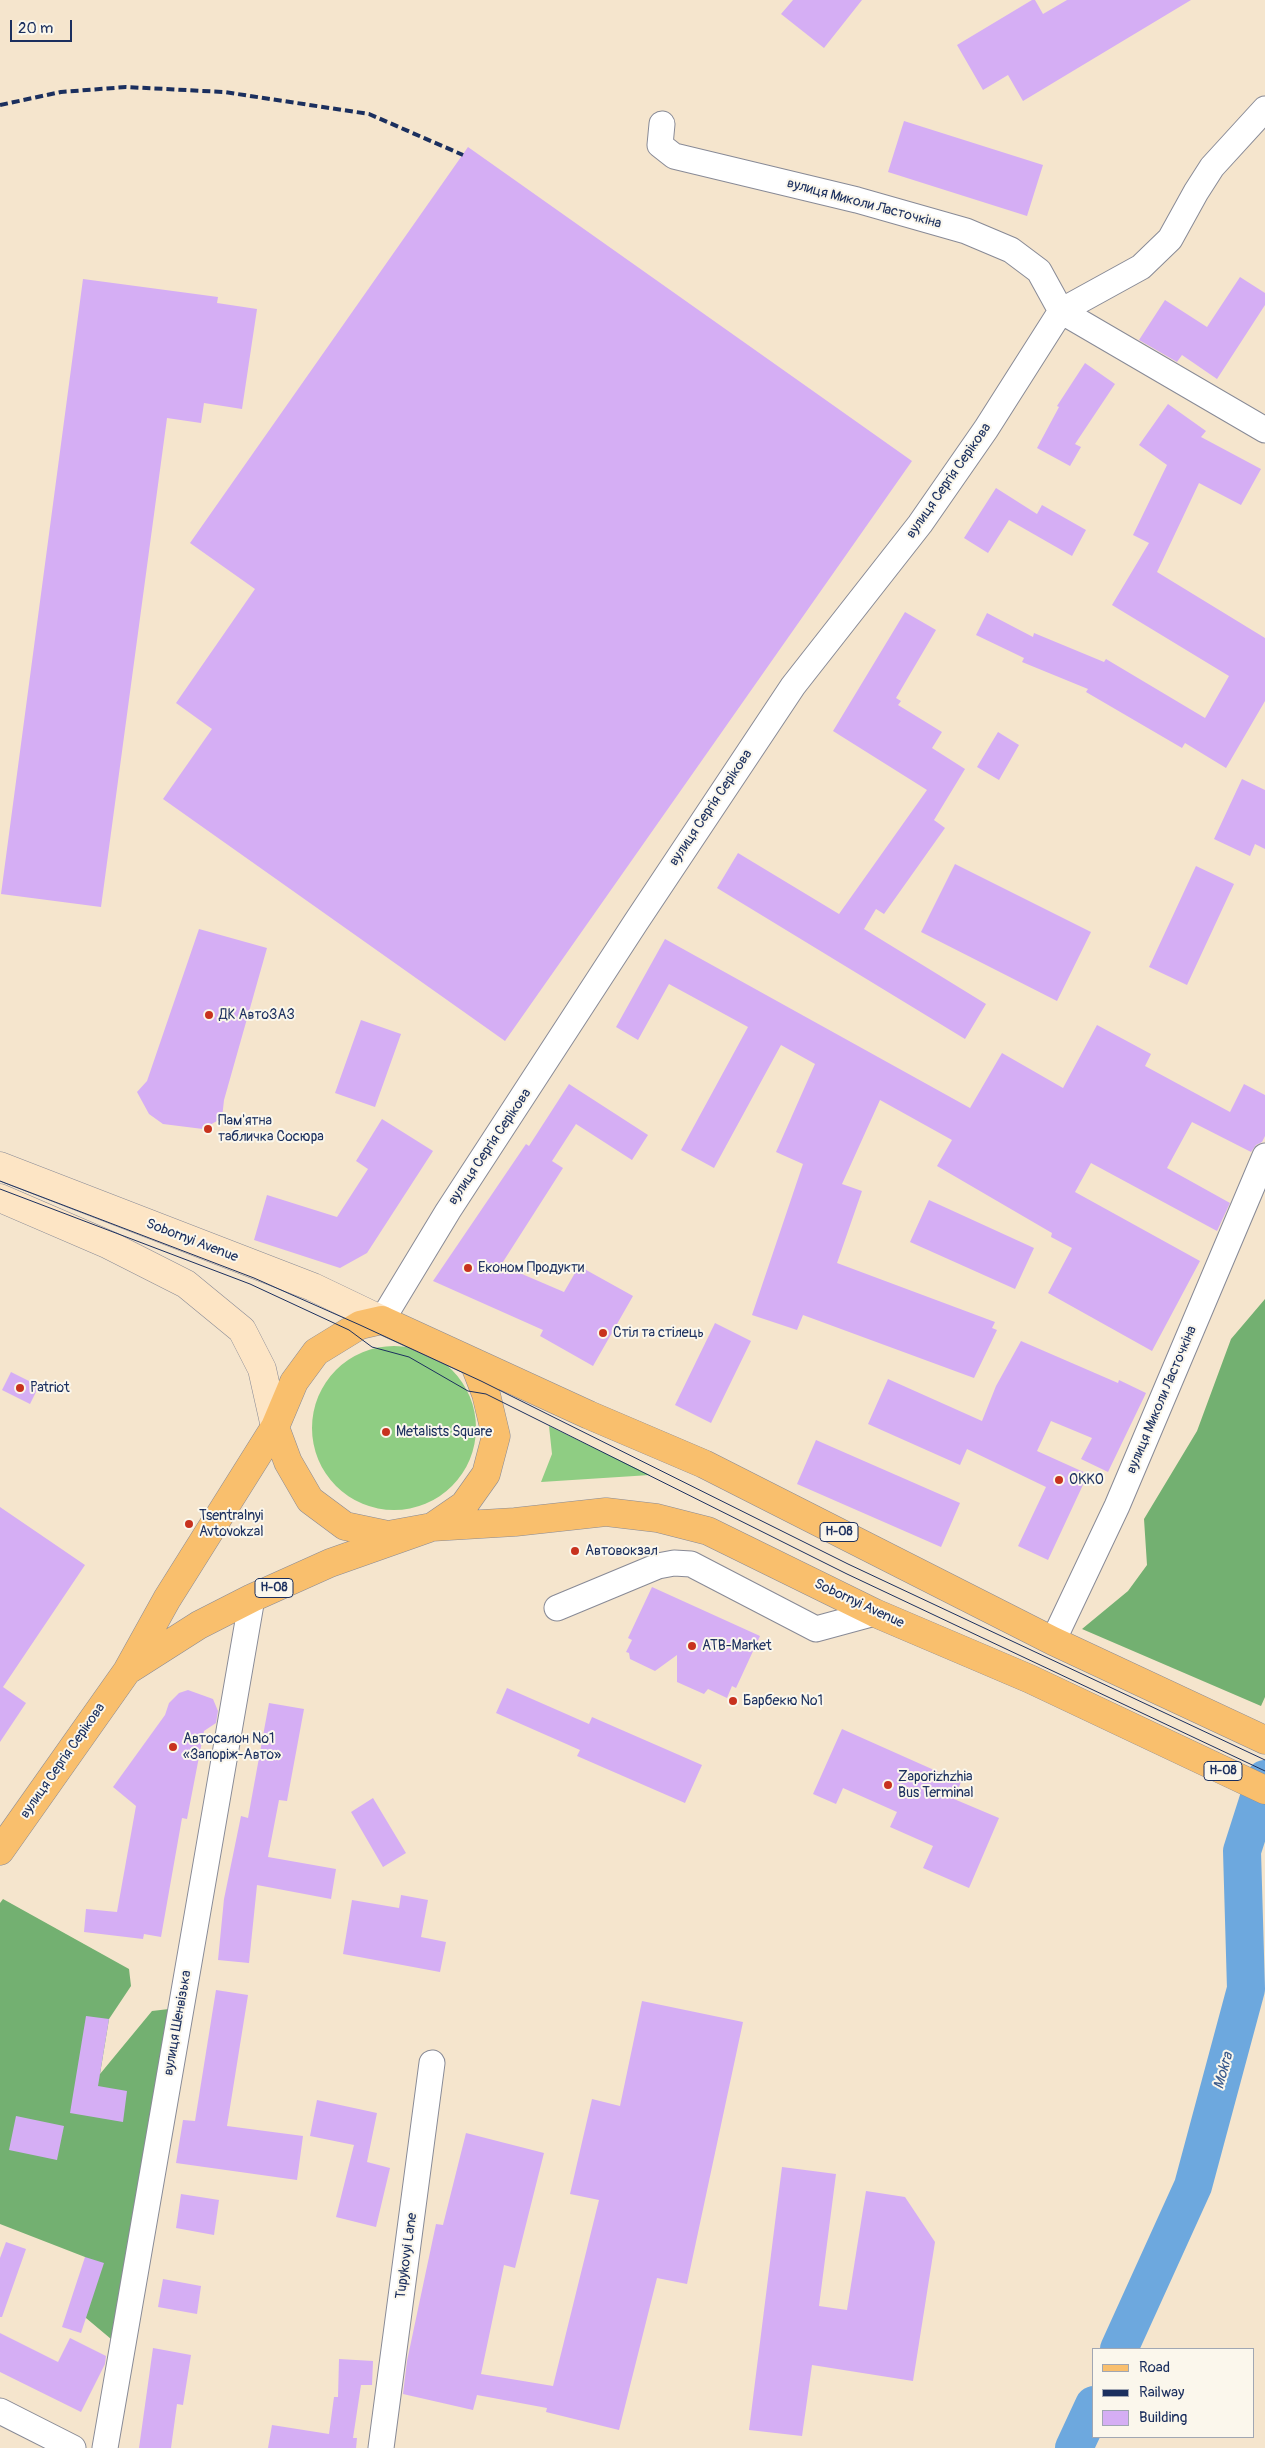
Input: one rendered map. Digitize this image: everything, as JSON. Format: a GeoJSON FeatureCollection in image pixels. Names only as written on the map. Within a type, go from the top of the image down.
{"type":"FeatureCollection","features":[{"type":"Feature","properties":{"kind":"main road","name":"Sobornyi Avenue"},"geometry":{"type":"LineString","coordinates":[[0,1166],[313,1287],[382,1320]]}},
{"type":"Feature","properties":{"kind":"main road"},"geometry":{"type":"LineString","coordinates":[[0,1198],[109,1245],[186,1284],[242,1330],[262,1369],[275,1427],[288,1462],[310,1500],[346,1526],[388,1536],[432,1527],[464,1505],[486,1474],[496,1436],[486,1394],[474,1363]]}},
{"type":"Feature","properties":{"kind":"main road","name":"Н-08"},"geometry":{"type":"LineString","coordinates":[[275,1427],[294,1382],[316,1352],[360,1325],[382,1320],[474,1363],[704,1464],[1053,1641],[1265,1740]]}},
{"type":"Feature","properties":{"kind":"main road","name":"вулиця Сергія Серікова"},"geometry":{"type":"LineString","coordinates":[[0,1851],[127,1671],[167,1599],[275,1427]]}},
{"type":"Feature","properties":{"kind":"main road","name":"Sobornyi Avenue"},"geometry":{"type":"LineString","coordinates":[[432,1527],[515,1522],[606,1512],[657,1518],[708,1531],[875,1613],[1030,1679],[1265,1790]]}},
{"type":"Feature","properties":{"kind":"main road","name":"вулиця Сергія Серікова"},"geometry":{"type":"LineString","coordinates":[[127,1671],[199,1624],[252,1598],[330,1563],[432,1527]]}},
{"type":"Feature","properties":{"kind":"street"},"geometry":{"type":"LineString","coordinates":[[1061,311],[1141,267],[1170,239],[1196,192],[1212,168],[1265,109]]}},
{"type":"Feature","properties":{"kind":"street","name":"вулиця Миколи Ласточкіна"},"geometry":{"type":"LineString","coordinates":[[662,124],[660,145],[674,156],[866,202],[966,231],[1011,250],[1039,271],[1061,311]]}},
{"type":"Feature","properties":{"kind":"street"},"geometry":{"type":"LineString","coordinates":[[1061,311],[1265,430]]}},
{"type":"Feature","properties":{"kind":"street","name":"вулиця Сергія Серікова"},"geometry":{"type":"LineString","coordinates":[[382,1320],[448,1211],[636,922],[793,686],[920,524],[986,429],[1061,311]]}},
{"type":"Feature","properties":{"kind":"street","name":"вулиця Миколи Ласточкіна"},"geometry":{"type":"LineString","coordinates":[[1053,1641],[1117,1506],[1265,1156]]}},
{"type":"Feature","properties":{"kind":"street"},"geometry":{"type":"LineString","coordinates":[[557,1608],[658,1566],[674,1563],[692,1564],[816,1629],[875,1613]]}},
{"type":"Feature","properties":{"kind":"street","name":"вулиця Шенвізька"},"geometry":{"type":"LineString","coordinates":[[104,2448],[252,1598]]}},
{"type":"Feature","properties":{"kind":"street","name":"Tupykovyi Lane"},"geometry":{"type":"LineString","coordinates":[[381,2448],[432,2063]]}},
{"type":"Feature","properties":{"kind":"street"},"geometry":{"type":"LineString","coordinates":[[0,2411],[73,2448]]}},
{"type":"Feature","properties":{"kind":"green space"},"geometry":{"type":"Polygon","coordinates":[[[1265,1299],[1265,1697],[1261,1706],[1082,1629],[1128,1591],[1147,1565],[1144,1519],[1197,1431],[1231,1339],[1265,1299]]]}},
{"type":"Feature","properties":{"kind":"green space"},"geometry":{"type":"Polygon","coordinates":[[[394,1346],[418,1350],[439,1360],[452,1370],[462,1383],[472,1404],[476,1428],[472,1452],[462,1473],[452,1486],[439,1496],[418,1506],[394,1510],[370,1506],[349,1496],[336,1486],[326,1473],[316,1452],[312,1428],[316,1404],[326,1383],[336,1370],[349,1360],[370,1350],[394,1346]]]}},
{"type":"Feature","properties":{"kind":"green space"},"geometry":{"type":"Polygon","coordinates":[[[549,1426],[650,1475],[541,1482],[552,1454],[549,1426]]]}},
{"type":"Feature","properties":{"kind":"green space"},"geometry":{"type":"Polygon","coordinates":[[[3,1899],[129,1969],[131,1986],[109,2019],[100,2074],[152,2011],[169,2009],[111,2339],[86,2318],[85,2257],[0,2224],[0,1903],[3,1899]]]}},
{"type":"Feature","properties":{"kind":"building"},"geometry":{"type":"Polygon","coordinates":[[[793,0],[862,0],[824,48],[781,14],[793,0]]]}},
{"type":"Feature","properties":{"kind":"building"},"geometry":{"type":"Polygon","coordinates":[[[1035,0],[1043,14],[1067,0],[1191,0],[1023,101],[1008,75],[983,90],[957,45],[1035,0]]]}},
{"type":"Feature","properties":{"kind":"building"},"geometry":{"type":"Polygon","coordinates":[[[904,121],[1043,165],[1027,216],[888,172],[904,121]]]}},
{"type":"Feature","properties":{"kind":"building"},"geometry":{"type":"Polygon","coordinates":[[[468,147],[912,461],[505,1041],[163,799],[212,729],[176,703],[255,589],[190,543],[468,147]]]}},
{"type":"Feature","properties":{"kind":"building"},"geometry":{"type":"Polygon","coordinates":[[[1240,277],[1265,293],[1265,305],[1217,379],[1182,355],[1177,362],[1139,340],[1165,300],[1207,327],[1240,277]]]}},
{"type":"Feature","properties":{"kind":"building"},"geometry":{"type":"Polygon","coordinates":[[[83,279],[218,297],[217,303],[257,309],[242,409],[204,403],[201,423],[167,418],[101,907],[1,894],[83,279]]]}},
{"type":"Feature","properties":{"kind":"building"},"geometry":{"type":"Polygon","coordinates":[[[1085,363],[1115,384],[1075,444],[1081,447],[1070,466],[1037,448],[1059,407],[1057,406],[1085,363]]]}},
{"type":"Feature","properties":{"kind":"building"},"geometry":{"type":"Polygon","coordinates":[[[1168,404],[1206,431],[1201,437],[1261,469],[1241,505],[1199,483],[1157,572],[1265,638],[1265,701],[1226,768],[1185,743],[1182,748],[1086,692],[1088,689],[1022,662],[1024,658],[976,635],[987,613],[1033,637],[1034,633],[1104,662],[1106,659],[1205,718],[1229,676],[1112,605],[1149,543],[1133,535],[1167,465],[1139,445],[1168,404]]]}},
{"type":"Feature","properties":{"kind":"building"},"geometry":{"type":"Polygon","coordinates":[[[996,488],[1037,514],[1042,505],[1086,530],[1072,556],[1009,520],[988,553],[964,538],[996,488]]]}},
{"type":"Feature","properties":{"kind":"building"},"geometry":{"type":"Polygon","coordinates":[[[905,612],[936,630],[896,698],[901,701],[898,705],[942,732],[932,748],[965,769],[934,820],[945,828],[884,914],[876,909],[864,929],[986,1004],[965,1039],[717,888],[738,853],[839,914],[927,790],[833,731],[905,612]]]}},
{"type":"Feature","properties":{"kind":"building"},"geometry":{"type":"Polygon","coordinates":[[[998,732],[1019,745],[999,780],[977,767],[998,732]]]}},
{"type":"Feature","properties":{"kind":"building"},"geometry":{"type":"Polygon","coordinates":[[[1242,779],[1265,790],[1265,849],[1255,844],[1250,856],[1214,839],[1242,779]]]}},
{"type":"Feature","properties":{"kind":"building"},"geometry":{"type":"Polygon","coordinates":[[[955,864],[1091,932],[1057,1001],[921,932],[955,864]]]}},
{"type":"Feature","properties":{"kind":"building"},"geometry":{"type":"Polygon","coordinates":[[[1196,866],[1234,884],[1187,985],[1149,967],[1196,866]]]}},
{"type":"Feature","properties":{"kind":"building","name":"ДК АвтоЗАЗ"},"geometry":{"type":"Polygon","coordinates":[[[199,929],[267,948],[224,1100],[222,1118],[203,1129],[163,1124],[149,1114],[137,1092],[147,1081],[199,929]]]}},
{"type":"Feature","properties":{"kind":"building"},"geometry":{"type":"Polygon","coordinates":[[[665,939],[970,1108],[1002,1053],[1063,1088],[1097,1025],[1151,1054],[1145,1066],[1230,1112],[1244,1084],[1265,1095],[1265,1136],[1262,1142],[1256,1145],[1251,1152],[1192,1122],[1167,1168],[1230,1203],[1217,1231],[1091,1163],[1075,1192],[1200,1261],[1152,1351],[1048,1293],[1072,1248],[1051,1237],[1052,1233],[937,1166],[952,1140],[880,1100],[842,1184],[862,1191],[837,1263],[995,1322],[992,1328],[997,1330],[974,1378],[803,1315],[797,1330],[752,1315],[803,1164],[776,1152],[815,1064],[781,1045],[714,1168],[681,1150],[748,1027],[669,984],[638,1040],[616,1027],[665,939]]]}},
{"type":"Feature","properties":{"kind":"building"},"geometry":{"type":"Polygon","coordinates":[[[361,1020],[401,1034],[375,1107],[335,1093],[361,1020]]]}},
{"type":"Feature","properties":{"kind":"building"},"geometry":{"type":"Polygon","coordinates":[[[569,1084],[648,1135],[632,1160],[576,1124],[552,1161],[563,1168],[501,1265],[564,1292],[579,1266],[633,1296],[593,1366],[540,1336],[543,1330],[433,1281],[526,1144],[529,1146],[569,1084]]]}},
{"type":"Feature","properties":{"kind":"building"},"geometry":{"type":"Polygon","coordinates":[[[382,1119],[433,1151],[367,1253],[340,1268],[254,1240],[267,1195],[337,1217],[368,1169],[356,1161],[382,1119]]]}},
{"type":"Feature","properties":{"kind":"building"},"geometry":{"type":"Polygon","coordinates":[[[929,1200],[1034,1248],[1015,1289],[910,1242],[929,1200]]]}},
{"type":"Feature","properties":{"kind":"building"},"geometry":{"type":"Polygon","coordinates":[[[715,1323],[751,1341],[711,1423],[675,1405],[715,1323]]]}},
{"type":"Feature","properties":{"kind":"building"},"geometry":{"type":"Polygon","coordinates":[[[1021,1341],[1118,1383],[1119,1380],[1146,1393],[1108,1472],[1081,1459],[1092,1438],[1051,1421],[1037,1451],[1088,1474],[1048,1560],[1018,1546],[1046,1487],[967,1449],[960,1465],[868,1424],[888,1379],[982,1421],[996,1386],[1021,1341]]]}},
{"type":"Feature","properties":{"kind":"building","name":"Patriot"},"geometry":{"type":"Polygon","coordinates":[[[11,1372],[39,1386],[30,1404],[2,1390],[11,1372]]]}},
{"type":"Feature","properties":{"kind":"building"},"geometry":{"type":"Polygon","coordinates":[[[816,1440],[960,1503],[941,1547],[797,1484],[816,1440]]]}},
{"type":"Feature","properties":{"kind":"building"},"geometry":{"type":"Polygon","coordinates":[[[0,1507],[85,1565],[3,1687],[26,1703],[0,1742],[0,1507]]]}},
{"type":"Feature","properties":{"kind":"building","name":"ATB-Market"},"geometry":{"type":"Polygon","coordinates":[[[652,1587],[760,1636],[736,1688],[732,1686],[727,1698],[708,1689],[704,1694],[677,1682],[677,1655],[655,1671],[630,1659],[629,1653],[626,1652],[632,1640],[628,1638],[652,1587]]]}},
{"type":"Feature","properties":{"kind":"building"},"geometry":{"type":"Polygon","coordinates":[[[507,1688],[589,1724],[592,1717],[702,1765],[685,1803],[577,1756],[580,1750],[496,1713],[507,1688]]]}},
{"type":"Feature","properties":{"kind":"building"},"geometry":{"type":"Polygon","coordinates":[[[188,1690],[213,1699],[218,1711],[216,1723],[204,1731],[187,1819],[182,1818],[161,1937],[144,1934],[143,1939],[84,1932],[86,1909],[117,1912],[136,1806],[113,1787],[165,1715],[169,1703],[179,1693],[188,1690]]]}},
{"type":"Feature","properties":{"kind":"building"},"geometry":{"type":"Polygon","coordinates":[[[269,1703],[304,1709],[287,1801],[279,1800],[268,1857],[336,1869],[331,1899],[257,1885],[249,1963],[218,1960],[224,1899],[241,1816],[248,1818],[269,1703]]]}},
{"type":"Feature","properties":{"kind":"building","name":"Zaporizhzhia Bus Terminal"},"geometry":{"type":"Polygon","coordinates":[[[842,1729],[961,1782],[954,1799],[999,1818],[969,1888],[923,1868],[933,1846],[890,1827],[897,1812],[843,1788],[836,1804],[813,1794],[842,1729]]]}},
{"type":"Feature","properties":{"kind":"building"},"geometry":{"type":"Polygon","coordinates":[[[373,1798],[406,1853],[383,1867],[351,1812],[373,1798]]]}},
{"type":"Feature","properties":{"kind":"building"},"geometry":{"type":"Polygon","coordinates":[[[401,1895],[428,1900],[421,1937],[446,1942],[440,1972],[343,1954],[352,1900],[399,1908],[401,1895]]]}},
{"type":"Feature","properties":{"kind":"building"},"geometry":{"type":"Polygon","coordinates":[[[216,1990],[248,1995],[227,2126],[303,2136],[297,2180],[176,2163],[183,2120],[195,2121],[216,1990]]]}},
{"type":"Feature","properties":{"kind":"building"},"geometry":{"type":"Polygon","coordinates":[[[642,2001],[743,2022],[687,2284],[657,2278],[619,2430],[546,2412],[547,2408],[477,2395],[473,2410],[403,2394],[407,2361],[436,2224],[443,2225],[466,2133],[544,2153],[515,2268],[504,2265],[481,2374],[553,2386],[599,2200],[570,2194],[592,2099],[620,2106],[642,2001]]]}},
{"type":"Feature","properties":{"kind":"building"},"geometry":{"type":"Polygon","coordinates":[[[86,2016],[109,2019],[98,2086],[127,2091],[123,2122],[70,2113],[86,2016]]]}},
{"type":"Feature","properties":{"kind":"building"},"geometry":{"type":"Polygon","coordinates":[[[317,2100],[377,2113],[367,2162],[390,2168],[376,2227],[336,2217],[354,2145],[310,2136],[317,2100]]]}},
{"type":"Feature","properties":{"kind":"building"},"geometry":{"type":"Polygon","coordinates":[[[16,2116],[64,2126],[57,2160],[9,2150],[16,2116]]]}},
{"type":"Feature","properties":{"kind":"building"},"geometry":{"type":"Polygon","coordinates":[[[782,2167],[836,2174],[819,2306],[847,2310],[866,2191],[905,2197],[935,2242],[913,2381],[812,2365],[802,2436],[749,2430],[782,2167]]]}},
{"type":"Feature","properties":{"kind":"building"},"geometry":{"type":"Polygon","coordinates":[[[181,2194],[219,2200],[214,2235],[176,2228],[181,2194]]]}},
{"type":"Feature","properties":{"kind":"building"},"geometry":{"type":"Polygon","coordinates":[[[6,2242],[26,2249],[2,2317],[0,2317],[0,2258],[6,2242]]]}},
{"type":"Feature","properties":{"kind":"building"},"geometry":{"type":"Polygon","coordinates":[[[85,2257],[104,2263],[81,2333],[62,2327],[85,2257]]]}},
{"type":"Feature","properties":{"kind":"building"},"geometry":{"type":"Polygon","coordinates":[[[163,2279],[201,2286],[197,2314],[158,2307],[163,2279]]]}},
{"type":"Feature","properties":{"kind":"building"},"geometry":{"type":"Polygon","coordinates":[[[0,2333],[58,2362],[70,2338],[106,2356],[105,2364],[81,2412],[0,2372],[0,2333]]]}},
{"type":"Feature","properties":{"kind":"building"},"geometry":{"type":"Polygon","coordinates":[[[153,2348],[191,2355],[183,2405],[177,2404],[171,2448],[139,2448],[153,2348]]]}},
{"type":"Feature","properties":{"kind":"building"},"geometry":{"type":"Polygon","coordinates":[[[339,2359],[373,2361],[372,2385],[361,2385],[353,2438],[357,2438],[356,2448],[268,2448],[272,2425],[329,2434],[334,2397],[338,2397],[339,2359]]]}},
{"type":"Feature","properties":{"kind":"waterway","name":"Mokra"},"geometry":{"type":"LineString","coordinates":[[1119,2348],[1193,2186],[1246,1989],[1242,1851],[1265,1779]]}},
{"type":"Feature","properties":{"kind":"waterway","name":"Mokra"},"geometry":{"type":"LineString","coordinates":[[1074,2448],[1092,2409]]}},
{"type":"Feature","properties":{"kind":"tram line"},"geometry":{"type":"LineString","coordinates":[[0,1181],[254,1278],[360,1325],[481,1381],[848,1564],[1265,1760]]}},
{"type":"Feature","properties":{"kind":"tram line"},"geometry":{"type":"LineString","coordinates":[[0,1189],[250,1284],[349,1330],[372,1347],[409,1357],[468,1391],[486,1394],[847,1574],[1265,1771]]}},
{"type":"Feature","properties":{"kind":"railway"},"geometry":{"type":"LineString","coordinates":[[0,105],[61,92],[126,87],[224,92],[369,114],[463,155]]}},
{"type":"Feature","properties":{"kind":"place","name":"ДК АвтоЗАЗ"},"geometry":{"type":"Point","coordinates":[209,1015]}},
{"type":"Feature","properties":{"kind":"place","name":"Пам'ятна табличка Сосюра"},"geometry":{"type":"Point","coordinates":[208,1129]}},
{"type":"Feature","properties":{"kind":"place","name":"Економ Продукти"},"geometry":{"type":"Point","coordinates":[468,1268]}},
{"type":"Feature","properties":{"kind":"place","name":"Стіл та стілець"},"geometry":{"type":"Point","coordinates":[603,1333]}},
{"type":"Feature","properties":{"kind":"place","name":"Patriot"},"geometry":{"type":"Point","coordinates":[20,1388]}},
{"type":"Feature","properties":{"kind":"place","name":"Metalists Square"},"geometry":{"type":"Point","coordinates":[386,1432]}},
{"type":"Feature","properties":{"kind":"place","name":"OKKO"},"geometry":{"type":"Point","coordinates":[1059,1480]}},
{"type":"Feature","properties":{"kind":"place","name":"Tsentralnyi Avtovokzal"},"geometry":{"type":"Point","coordinates":[189,1524]}},
{"type":"Feature","properties":{"kind":"place","name":"Автовокзал"},"geometry":{"type":"Point","coordinates":[575,1551]}},
{"type":"Feature","properties":{"kind":"place","name":"ATB-Market"},"geometry":{"type":"Point","coordinates":[692,1646]}},
{"type":"Feature","properties":{"kind":"place","name":"Барбекю №1"},"geometry":{"type":"Point","coordinates":[733,1701]}},
{"type":"Feature","properties":{"kind":"place","name":"Автосалон №1 «Запоріж-Авто»"},"geometry":{"type":"Point","coordinates":[173,1747]}},
{"type":"Feature","properties":{"kind":"place","name":"Zaporizhzhia Bus Terminal"},"geometry":{"type":"Point","coordinates":[888,1785]}}]}
